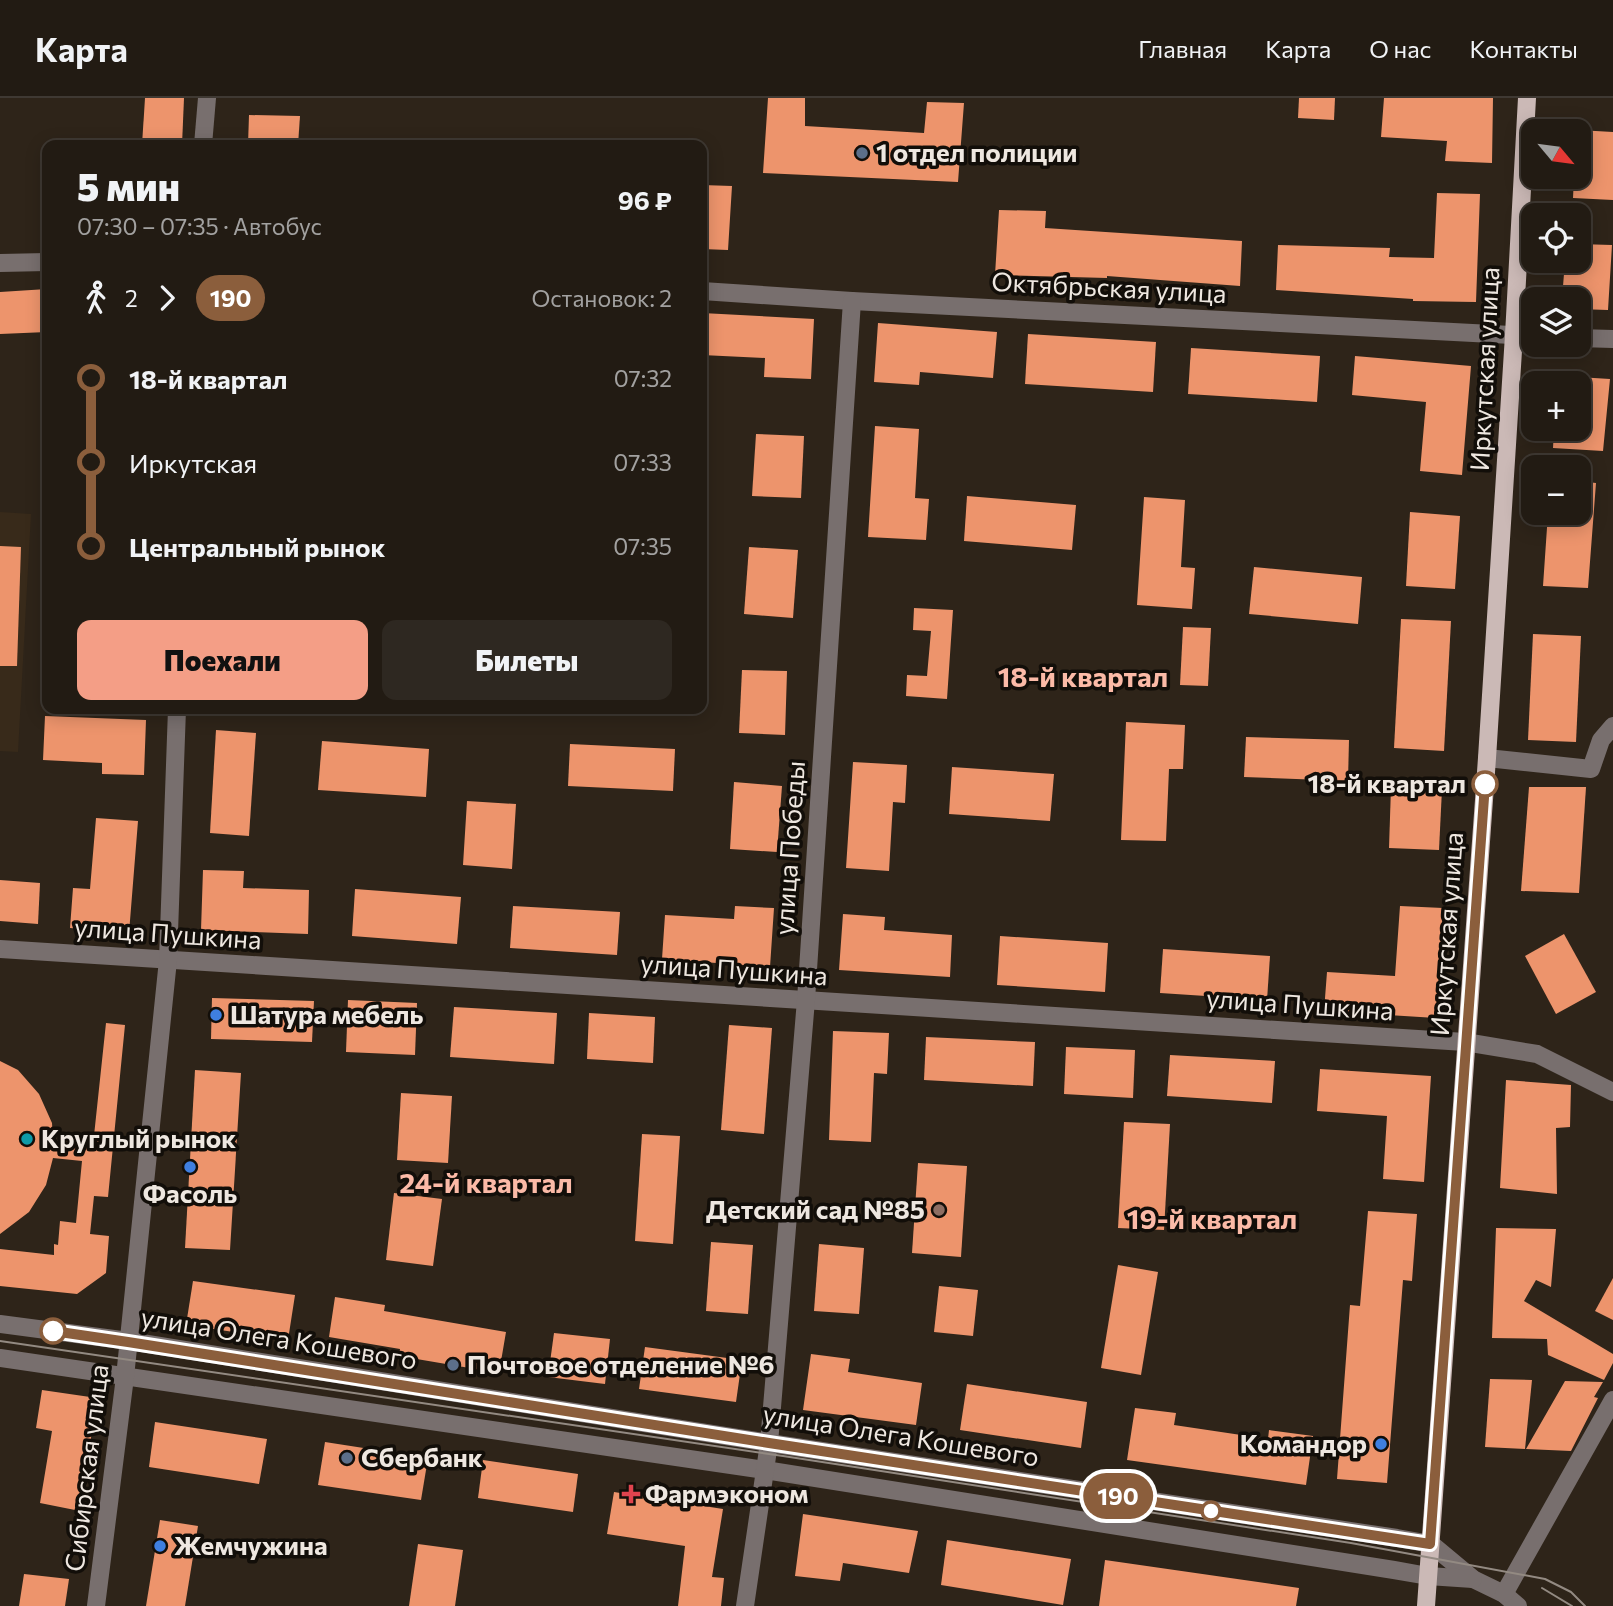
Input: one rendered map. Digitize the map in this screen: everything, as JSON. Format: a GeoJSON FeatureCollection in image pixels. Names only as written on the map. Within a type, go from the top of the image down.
{"type":"FeatureCollection","features":[{"type":"Feature","properties":{"kind":"main road","name":"Иркутская улица"},"geometry":{"type":"LineString","coordinates":[[1426,1606],[1487,758],[1527,98]]}},
{"type":"Feature","properties":{"kind":"street"},"geometry":{"type":"LineString","coordinates":[[203,140],[207,98]]}},
{"type":"Feature","properties":{"kind":"street"},"geometry":{"type":"LineString","coordinates":[[0,264],[42,262]]}},
{"type":"Feature","properties":{"kind":"street","name":"Октябрьская улица"},"geometry":{"type":"LineString","coordinates":[[707,291],[1521,335]]}},
{"type":"Feature","properties":{"kind":"street","name":"улица Победы"},"geometry":{"type":"LineString","coordinates":[[745,1606],[769,1443],[806,1000],[852,301]]}},
{"type":"Feature","properties":{"kind":"street"},"geometry":{"type":"LineString","coordinates":[[1591,338],[1613,339]]}},
{"type":"Feature","properties":{"kind":"street","name":"Сибирская улица"},"geometry":{"type":"LineString","coordinates":[[96,1606],[125,1377],[168,960],[177,714]]}},
{"type":"Feature","properties":{"kind":"street"},"geometry":{"type":"LineString","coordinates":[[1487,758],[1591,769],[1601,740],[1613,726]]}},
{"type":"Feature","properties":{"kind":"street","name":"улица Пушкина"},"geometry":{"type":"LineString","coordinates":[[0,949],[1465,1042],[1537,1054],[1613,1092]]}},
{"type":"Feature","properties":{"kind":"street","name":"улица Олега Кошевого"},"geometry":{"type":"LineString","coordinates":[[0,1324],[1430,1544]]}},
{"type":"Feature","properties":{"kind":"street","name":"улица Олега Кошевого"},"geometry":{"type":"LineString","coordinates":[[0,1357],[765,1470],[1428,1576],[1473,1579]]}},
{"type":"Feature","properties":{"kind":"street"},"geometry":{"type":"LineString","coordinates":[[1504,1594],[1613,1401]]}},
{"type":"Feature","properties":{"kind":"street"},"geometry":{"type":"LineString","coordinates":[[1430,1544],[1473,1579],[1504,1594],[1518,1606]]}},
{"type":"Feature","properties":{"kind":"shaded area"},"geometry":{"type":"Polygon","coordinates":[[[0,512],[31,514],[18,752],[0,751],[0,512]]]}},
{"type":"Feature","properties":{"kind":"building"},"geometry":{"type":"Polygon","coordinates":[[[145,98],[184,98],[182,140],[142,140],[145,98]]]}},
{"type":"Feature","properties":{"kind":"building","name":"1 отдел полиции"},"geometry":{"type":"Polygon","coordinates":[[[768,98],[805,98],[805,126],[924,133],[927,102],[964,103],[958,182],[763,173],[768,98]]]}},
{"type":"Feature","properties":{"kind":"building"},"geometry":{"type":"Polygon","coordinates":[[[1299,98],[1335,98],[1334,120],[1298,118],[1299,98]]]}},
{"type":"Feature","properties":{"kind":"building"},"geometry":{"type":"Polygon","coordinates":[[[1384,98],[1493,98],[1492,163],[1445,161],[1447,141],[1381,137],[1384,98]]]}},
{"type":"Feature","properties":{"kind":"building"},"geometry":{"type":"Polygon","coordinates":[[[249,115],[300,116],[298,140],[248,140],[249,115]]]}},
{"type":"Feature","properties":{"kind":"building"},"geometry":{"type":"Polygon","coordinates":[[[1591,131],[1613,132],[1613,200],[1573,198],[1573,189],[1591,189],[1591,131]]]}},
{"type":"Feature","properties":{"kind":"building"},"geometry":{"type":"Polygon","coordinates":[[[707,185],[732,186],[728,250],[707,249],[707,185]]]}},
{"type":"Feature","properties":{"kind":"building"},"geometry":{"type":"Polygon","coordinates":[[[1437,193],[1480,194],[1476,302],[1413,301],[1276,290],[1278,245],[1390,248],[1389,257],[1434,258],[1437,193]]]}},
{"type":"Feature","properties":{"kind":"building"},"geometry":{"type":"Polygon","coordinates":[[[999,210],[1046,211],[1045,228],[1242,241],[1240,286],[1107,276],[995,275],[999,210]]]}},
{"type":"Feature","properties":{"kind":"building"},"geometry":{"type":"Polygon","coordinates":[[[1591,244],[1612,245],[1608,310],[1591,309],[1591,287],[1563,287],[1564,273],[1591,273],[1591,244]]]}},
{"type":"Feature","properties":{"kind":"building"},"geometry":{"type":"Polygon","coordinates":[[[42,289],[42,332],[0,334],[0,292],[42,289]]]}},
{"type":"Feature","properties":{"kind":"building"},"geometry":{"type":"Polygon","coordinates":[[[707,313],[814,319],[811,379],[764,377],[765,358],[707,355],[707,313]]]}},
{"type":"Feature","properties":{"kind":"building"},"geometry":{"type":"Polygon","coordinates":[[[878,323],[997,332],[993,378],[920,372],[919,385],[874,382],[878,323]]]}},
{"type":"Feature","properties":{"kind":"building"},"geometry":{"type":"Polygon","coordinates":[[[1028,334],[1156,342],[1153,392],[1025,384],[1028,334]]]}},
{"type":"Feature","properties":{"kind":"building"},"geometry":{"type":"Polygon","coordinates":[[[1191,348],[1320,356],[1317,402],[1188,394],[1191,348]]]}},
{"type":"Feature","properties":{"kind":"building"},"geometry":{"type":"Polygon","coordinates":[[[1355,356],[1471,366],[1462,475],[1420,471],[1426,402],[1352,395],[1355,356]]]}},
{"type":"Feature","properties":{"kind":"building"},"geometry":{"type":"Polygon","coordinates":[[[1591,378],[1610,379],[1603,451],[1553,448],[1553,441],[1591,441],[1591,378]]]}},
{"type":"Feature","properties":{"kind":"building"},"geometry":{"type":"Polygon","coordinates":[[[875,426],[919,429],[915,498],[929,499],[926,540],[868,537],[875,426]]]}},
{"type":"Feature","properties":{"kind":"building"},"geometry":{"type":"Polygon","coordinates":[[[756,434],[804,436],[801,498],[752,496],[756,434]]]}},
{"type":"Feature","properties":{"kind":"building"},"geometry":{"type":"Polygon","coordinates":[[[1591,482],[1596,483],[1588,588],[1543,586],[1547,525],[1591,525],[1591,482]]]}},
{"type":"Feature","properties":{"kind":"building"},"geometry":{"type":"Polygon","coordinates":[[[967,496],[1076,505],[1072,550],[964,541],[967,496]]]}},
{"type":"Feature","properties":{"kind":"building"},"geometry":{"type":"Polygon","coordinates":[[[1144,497],[1185,500],[1181,567],[1195,568],[1192,609],[1137,605],[1144,497]]]}},
{"type":"Feature","properties":{"kind":"building"},"geometry":{"type":"Polygon","coordinates":[[[1410,512],[1460,516],[1455,589],[1406,586],[1410,512]]]}},
{"type":"Feature","properties":{"kind":"building"},"geometry":{"type":"Polygon","coordinates":[[[0,546],[21,547],[17,666],[0,666],[0,546]]]}},
{"type":"Feature","properties":{"kind":"building"},"geometry":{"type":"Polygon","coordinates":[[[749,547],[798,550],[793,618],[744,614],[749,547]]]}},
{"type":"Feature","properties":{"kind":"building"},"geometry":{"type":"Polygon","coordinates":[[[1254,567],[1362,577],[1358,624],[1249,614],[1254,567]]]}},
{"type":"Feature","properties":{"kind":"building"},"geometry":{"type":"Polygon","coordinates":[[[914,608],[953,610],[947,699],[906,696],[907,675],[927,676],[931,631],[913,630],[914,608]]]}},
{"type":"Feature","properties":{"kind":"building"},"geometry":{"type":"Polygon","coordinates":[[[1401,619],[1451,621],[1444,751],[1394,748],[1401,619]]]}},
{"type":"Feature","properties":{"kind":"building"},"geometry":{"type":"Polygon","coordinates":[[[1183,627],[1211,628],[1208,686],[1180,685],[1183,627]]]}},
{"type":"Feature","properties":{"kind":"building"},"geometry":{"type":"Polygon","coordinates":[[[1533,634],[1581,636],[1576,742],[1528,740],[1533,634]]]}},
{"type":"Feature","properties":{"kind":"building"},"geometry":{"type":"Polygon","coordinates":[[[742,670],[787,671],[785,735],[739,733],[742,670]]]}},
{"type":"Feature","properties":{"kind":"building"},"geometry":{"type":"Polygon","coordinates":[[[45,716],[146,720],[144,775],[102,774],[102,763],[43,760],[45,716]]]}},
{"type":"Feature","properties":{"kind":"building"},"geometry":{"type":"Polygon","coordinates":[[[1126,722],[1185,725],[1183,769],[1169,769],[1166,841],[1121,840],[1126,722]]]}},
{"type":"Feature","properties":{"kind":"building"},"geometry":{"type":"Polygon","coordinates":[[[216,730],[256,733],[249,836],[210,833],[216,730]]]}},
{"type":"Feature","properties":{"kind":"building"},"geometry":{"type":"Polygon","coordinates":[[[1246,737],[1349,740],[1348,781],[1244,777],[1246,737]]]}},
{"type":"Feature","properties":{"kind":"building"},"geometry":{"type":"Polygon","coordinates":[[[322,741],[429,749],[426,797],[318,790],[322,741]]]}},
{"type":"Feature","properties":{"kind":"building"},"geometry":{"type":"Polygon","coordinates":[[[570,744],[675,749],[673,791],[568,786],[570,744]]]}},
{"type":"Feature","properties":{"kind":"building"},"geometry":{"type":"Polygon","coordinates":[[[853,762],[907,765],[905,803],[893,802],[889,871],[846,868],[853,762]]]}},
{"type":"Feature","properties":{"kind":"building"},"geometry":{"type":"Polygon","coordinates":[[[952,767],[1054,774],[1050,821],[949,814],[952,767]]]}},
{"type":"Feature","properties":{"kind":"building"},"geometry":{"type":"Polygon","coordinates":[[[734,782],[782,786],[777,852],[730,849],[734,782]]]}},
{"type":"Feature","properties":{"kind":"building"},"geometry":{"type":"Polygon","coordinates":[[[1391,787],[1442,789],[1439,850],[1389,848],[1391,787]]]}},
{"type":"Feature","properties":{"kind":"building"},"geometry":{"type":"Polygon","coordinates":[[[1529,787],[1586,787],[1579,893],[1521,891],[1529,787]]]}},
{"type":"Feature","properties":{"kind":"building"},"geometry":{"type":"Polygon","coordinates":[[[467,801],[516,804],[512,869],[463,865],[467,801]]]}},
{"type":"Feature","properties":{"kind":"building"},"geometry":{"type":"Polygon","coordinates":[[[96,818],[138,821],[129,933],[70,928],[73,888],[90,889],[96,818]]]}},
{"type":"Feature","properties":{"kind":"building"},"geometry":{"type":"Polygon","coordinates":[[[203,870],[244,871],[243,888],[309,890],[308,934],[201,930],[203,870]]]}},
{"type":"Feature","properties":{"kind":"building"},"geometry":{"type":"Polygon","coordinates":[[[0,880],[40,883],[38,924],[0,921],[0,880]]]}},
{"type":"Feature","properties":{"kind":"building"},"geometry":{"type":"Polygon","coordinates":[[[355,889],[461,897],[457,944],[352,936],[355,889]]]}},
{"type":"Feature","properties":{"kind":"building"},"geometry":{"type":"Polygon","coordinates":[[[513,906],[620,912],[617,955],[510,948],[513,906]]]}},
{"type":"Feature","properties":{"kind":"building"},"geometry":{"type":"Polygon","coordinates":[[[735,906],[774,908],[770,967],[662,959],[665,915],[734,919],[735,906]]]}},
{"type":"Feature","properties":{"kind":"building"},"geometry":{"type":"Polygon","coordinates":[[[1400,906],[1443,908],[1436,1018],[1324,1011],[1327,972],[1395,976],[1400,906]]]}},
{"type":"Feature","properties":{"kind":"building"},"geometry":{"type":"Polygon","coordinates":[[[843,914],[885,917],[884,930],[952,935],[950,977],[839,970],[843,914]]]}},
{"type":"Feature","properties":{"kind":"building"},"geometry":{"type":"Polygon","coordinates":[[[1564,934],[1596,992],[1556,1014],[1525,956],[1564,934]]]}},
{"type":"Feature","properties":{"kind":"building"},"geometry":{"type":"Polygon","coordinates":[[[1000,936],[1108,943],[1105,992],[997,985],[1000,936]]]}},
{"type":"Feature","properties":{"kind":"building"},"geometry":{"type":"Polygon","coordinates":[[[1163,949],[1270,956],[1267,1000],[1160,993],[1163,949]]]}},
{"type":"Feature","properties":{"kind":"building"},"geometry":{"type":"Polygon","coordinates":[[[212,998],[314,1001],[312,1042],[211,1039],[212,998]]]}},
{"type":"Feature","properties":{"kind":"building"},"geometry":{"type":"Polygon","coordinates":[[[348,1000],[417,1003],[415,1055],[346,1052],[348,1000]]]}},
{"type":"Feature","properties":{"kind":"building"},"geometry":{"type":"Polygon","coordinates":[[[454,1007],[557,1013],[554,1064],[450,1057],[454,1007]]]}},
{"type":"Feature","properties":{"kind":"building"},"geometry":{"type":"Polygon","coordinates":[[[589,1013],[655,1017],[653,1063],[587,1059],[589,1013]]]}},
{"type":"Feature","properties":{"kind":"building"},"geometry":{"type":"Polygon","coordinates":[[[106,1023],[125,1025],[108,1197],[94,1196],[90,1234],[109,1236],[106,1273],[77,1294],[0,1286],[0,1249],[54,1255],[54,1244],[58,1245],[60,1221],[76,1223],[82,1161],[53,1158],[46,1185],[29,1212],[0,1234],[0,1061],[18,1070],[39,1094],[52,1123],[53,1140],[93,1145],[106,1023]]]}},
{"type":"Feature","properties":{"kind":"building"},"geometry":{"type":"Polygon","coordinates":[[[729,1025],[772,1028],[764,1134],[721,1130],[729,1025]]]}},
{"type":"Feature","properties":{"kind":"building"},"geometry":{"type":"Polygon","coordinates":[[[833,1031],[889,1033],[887,1074],[874,1073],[871,1142],[829,1140],[833,1031]]]}},
{"type":"Feature","properties":{"kind":"building"},"geometry":{"type":"Polygon","coordinates":[[[926,1037],[1035,1042],[1033,1086],[924,1080],[926,1037]]]}},
{"type":"Feature","properties":{"kind":"building"},"geometry":{"type":"Polygon","coordinates":[[[1066,1047],[1135,1050],[1133,1098],[1064,1094],[1066,1047]]]}},
{"type":"Feature","properties":{"kind":"building"},"geometry":{"type":"Polygon","coordinates":[[[1170,1055],[1275,1061],[1272,1103],[1167,1096],[1170,1055]]]}},
{"type":"Feature","properties":{"kind":"building"},"geometry":{"type":"Polygon","coordinates":[[[1320,1069],[1431,1076],[1424,1182],[1383,1179],[1387,1116],[1317,1111],[1320,1069]]]}},
{"type":"Feature","properties":{"kind":"building"},"geometry":{"type":"Polygon","coordinates":[[[195,1070],[241,1073],[230,1250],[185,1248],[195,1070]]]}},
{"type":"Feature","properties":{"kind":"building"},"geometry":{"type":"Polygon","coordinates":[[[1506,1080],[1571,1085],[1570,1127],[1556,1128],[1557,1194],[1500,1188],[1506,1080]]]}},
{"type":"Feature","properties":{"kind":"building"},"geometry":{"type":"Polygon","coordinates":[[[401,1093],[452,1096],[448,1163],[397,1160],[401,1093]]]}},
{"type":"Feature","properties":{"kind":"building"},"geometry":{"type":"Polygon","coordinates":[[[1124,1122],[1170,1124],[1164,1230],[1118,1228],[1124,1122]]]}},
{"type":"Feature","properties":{"kind":"building"},"geometry":{"type":"Polygon","coordinates":[[[642,1134],[680,1136],[673,1244],[635,1241],[642,1134]]]}},
{"type":"Feature","properties":{"kind":"building","name":"Детский сад №85"},"geometry":{"type":"Polygon","coordinates":[[[918,1163],[967,1166],[961,1257],[912,1253],[918,1163]]]}},
{"type":"Feature","properties":{"kind":"building"},"geometry":{"type":"Polygon","coordinates":[[[394,1193],[442,1199],[433,1266],[386,1260],[394,1193]]]}},
{"type":"Feature","properties":{"kind":"building"},"geometry":{"type":"Polygon","coordinates":[[[1368,1211],[1417,1214],[1412,1281],[1403,1280],[1387,1483],[1337,1479],[1350,1305],[1360,1306],[1368,1211]]]}},
{"type":"Feature","properties":{"kind":"building"},"geometry":{"type":"Polygon","coordinates":[[[1496,1228],[1556,1229],[1551,1287],[1536,1280],[1524,1301],[1613,1354],[1613,1363],[1604,1380],[1548,1355],[1547,1339],[1492,1338],[1496,1228]]]}},
{"type":"Feature","properties":{"kind":"building"},"geometry":{"type":"Polygon","coordinates":[[[711,1242],[753,1245],[748,1314],[706,1311],[711,1242]]]}},
{"type":"Feature","properties":{"kind":"building"},"geometry":{"type":"Polygon","coordinates":[[[819,1244],[864,1248],[859,1314],[814,1311],[819,1244]]]}},
{"type":"Feature","properties":{"kind":"building"},"geometry":{"type":"Polygon","coordinates":[[[1118,1265],[1158,1272],[1141,1375],[1101,1368],[1118,1265]]]}},
{"type":"Feature","properties":{"kind":"building"},"geometry":{"type":"Polygon","coordinates":[[[1613,1278],[1613,1320],[1595,1311],[1613,1278]]]}},
{"type":"Feature","properties":{"kind":"building"},"geometry":{"type":"Polygon","coordinates":[[[193,1281],[295,1295],[288,1340],[186,1325],[193,1281]]]}},
{"type":"Feature","properties":{"kind":"building"},"geometry":{"type":"Polygon","coordinates":[[[939,1286],[978,1290],[973,1336],[934,1332],[939,1286]]]}},
{"type":"Feature","properties":{"kind":"building"},"geometry":{"type":"Polygon","coordinates":[[[335,1297],[385,1305],[384,1311],[506,1332],[499,1373],[399,1356],[400,1349],[329,1337],[335,1297]]]}},
{"type":"Feature","properties":{"kind":"building"},"geometry":{"type":"Polygon","coordinates":[[[554,1333],[610,1339],[605,1384],[548,1377],[554,1333]]]}},
{"type":"Feature","properties":{"kind":"building"},"geometry":{"type":"Polygon","coordinates":[[[645,1347],[742,1360],[736,1402],[639,1389],[645,1347]]]}},
{"type":"Feature","properties":{"kind":"building"},"geometry":{"type":"Polygon","coordinates":[[[811,1354],[850,1359],[848,1372],[922,1383],[916,1425],[803,1410],[811,1354]]]}},
{"type":"Feature","properties":{"kind":"building"},"geometry":{"type":"Polygon","coordinates":[[[1490,1379],[1532,1380],[1525,1449],[1485,1447],[1490,1379]]]}},
{"type":"Feature","properties":{"kind":"building"},"geometry":{"type":"Polygon","coordinates":[[[1565,1381],[1603,1382],[1594,1397],[1598,1398],[1571,1451],[1526,1449],[1565,1381]]]}},
{"type":"Feature","properties":{"kind":"building"},"geometry":{"type":"Polygon","coordinates":[[[967,1384],[1087,1402],[1081,1448],[960,1430],[967,1384]]]}},
{"type":"Feature","properties":{"kind":"building"},"geometry":{"type":"Polygon","coordinates":[[[42,1390],[97,1398],[80,1511],[40,1503],[52,1431],[36,1428],[42,1390]]]}},
{"type":"Feature","properties":{"kind":"building"},"geometry":{"type":"Polygon","coordinates":[[[1135,1408],[1176,1413],[1174,1425],[1268,1439],[1269,1430],[1313,1436],[1306,1485],[1127,1460],[1135,1408]]]}},
{"type":"Feature","properties":{"kind":"building"},"geometry":{"type":"Polygon","coordinates":[[[155,1422],[267,1439],[259,1484],[149,1467],[155,1422]]]}},
{"type":"Feature","properties":{"kind":"building"},"geometry":{"type":"Polygon","coordinates":[[[325,1442],[428,1458],[421,1500],[318,1485],[325,1442]]]}},
{"type":"Feature","properties":{"kind":"building"},"geometry":{"type":"Polygon","coordinates":[[[483,1460],[578,1474],[573,1512],[478,1498],[483,1460]]]}},
{"type":"Feature","properties":{"kind":"building"},"geometry":{"type":"Polygon","coordinates":[[[614,1492],[723,1509],[712,1577],[724,1578],[721,1606],[678,1606],[685,1546],[607,1534],[614,1492]]]}},
{"type":"Feature","properties":{"kind":"building"},"geometry":{"type":"Polygon","coordinates":[[[803,1514],[918,1531],[909,1573],[843,1563],[840,1581],[795,1576],[803,1514]]]}},
{"type":"Feature","properties":{"kind":"building"},"geometry":{"type":"Polygon","coordinates":[[[160,1520],[198,1526],[185,1606],[146,1606],[160,1520]]]}},
{"type":"Feature","properties":{"kind":"building"},"geometry":{"type":"Polygon","coordinates":[[[947,1540],[1071,1559],[1063,1605],[941,1585],[947,1540]]]}},
{"type":"Feature","properties":{"kind":"building"},"geometry":{"type":"Polygon","coordinates":[[[418,1544],[463,1550],[455,1606],[409,1606],[418,1544]]]}},
{"type":"Feature","properties":{"kind":"building"},"geometry":{"type":"Polygon","coordinates":[[[1105,1560],[1299,1588],[1296,1606],[1099,1606],[1105,1560]]]}},
{"type":"Feature","properties":{"kind":"building"},"geometry":{"type":"Polygon","coordinates":[[[24,1574],[69,1579],[65,1606],[19,1606],[24,1574]]]}},
{"type":"Feature","properties":{"kind":"tram line"},"geometry":{"type":"LineString","coordinates":[[0,1341],[1351,1543],[1545,1579],[1571,1592],[1585,1606]]}},
{"type":"Feature","properties":{"kind":"tram line"},"geometry":{"type":"LineString","coordinates":[[1542,1588],[1572,1606]]}},
{"type":"Feature","properties":{"kind":"bus line","name":"190"},"geometry":{"type":"LineString","coordinates":[[53,1331],[1430,1544],[1485,784]]}},
{"type":"Feature","properties":{"kind":"place","name":"1 отдел полиции"},"geometry":{"type":"Point","coordinates":[862,153]}},
{"type":"Feature","properties":{"kind":"place","name":"18-й квартал"},"geometry":{"type":"Point","coordinates":[1485,784]}},
{"type":"Feature","properties":{"kind":"place","name":"Шатура мебель"},"geometry":{"type":"Point","coordinates":[216,1015]}},
{"type":"Feature","properties":{"kind":"place","name":"Круглый рынок"},"geometry":{"type":"Point","coordinates":[27,1139]}},
{"type":"Feature","properties":{"kind":"place","name":"Фасоль"},"geometry":{"type":"Point","coordinates":[190,1167]}},
{"type":"Feature","properties":{"kind":"place","name":"Детский сад №85"},"geometry":{"type":"Point","coordinates":[939,1210]}},
{"type":"Feature","properties":{"kind":"place","name":"Почтовое отделение №6"},"geometry":{"type":"Point","coordinates":[453,1365]}},
{"type":"Feature","properties":{"kind":"place","name":"Командор"},"geometry":{"type":"Point","coordinates":[1381,1444]}},
{"type":"Feature","properties":{"kind":"place","name":"Сбербанк"},"geometry":{"type":"Point","coordinates":[347,1458]}},
{"type":"Feature","properties":{"kind":"place","name":"Фармэконом"},"geometry":{"type":"Point","coordinates":[631,1494]}},
{"type":"Feature","properties":{"kind":"place","name":"Жемчужина"},"geometry":{"type":"Point","coordinates":[160,1546]}},
{"type":"Feature","properties":{"kind":"district","name":"18-й квартал"},"geometry":{"type":"Point","coordinates":[1083,677]}},
{"type":"Feature","properties":{"kind":"district","name":"24-й квартал"},"geometry":{"type":"Point","coordinates":[486,1183]}},
{"type":"Feature","properties":{"kind":"district","name":"19-й квартал"},"geometry":{"type":"Point","coordinates":[1212,1219]}}]}
